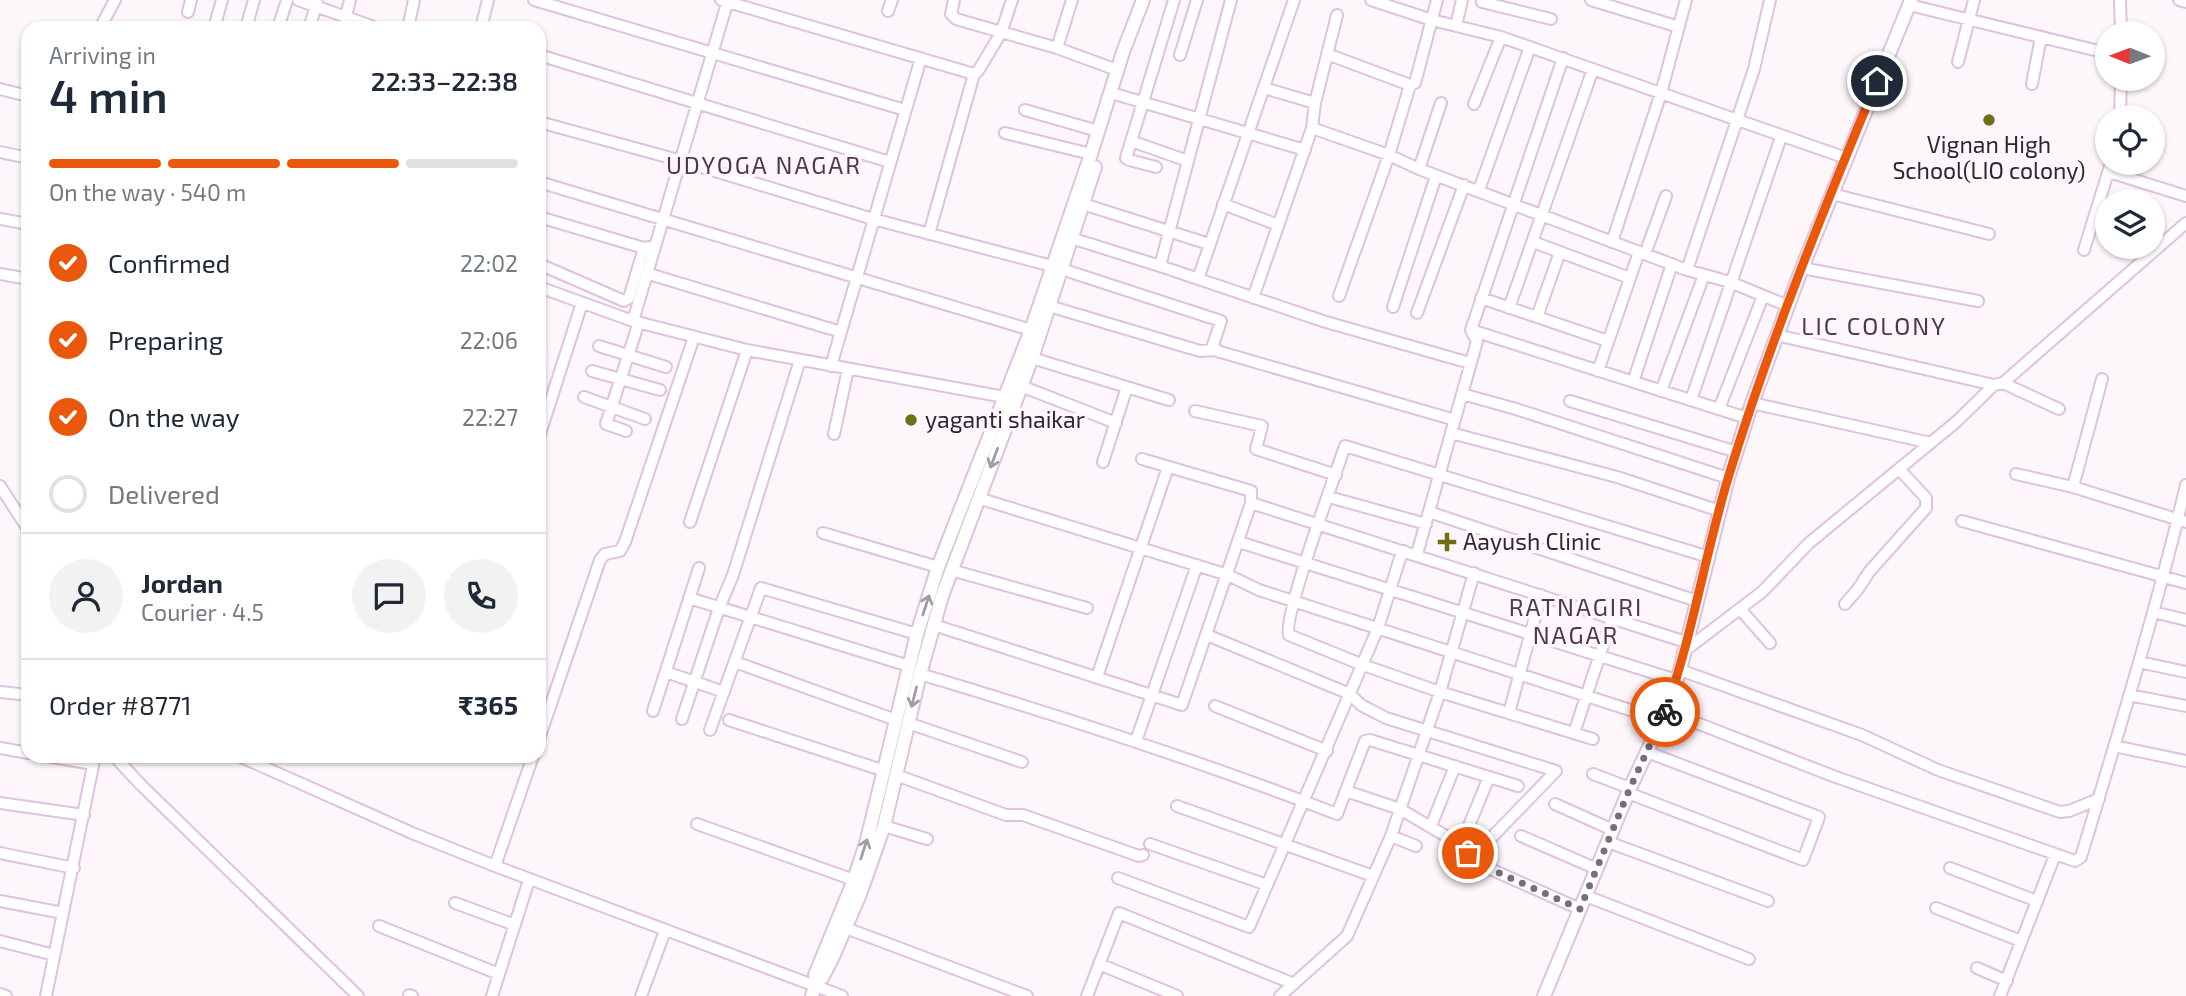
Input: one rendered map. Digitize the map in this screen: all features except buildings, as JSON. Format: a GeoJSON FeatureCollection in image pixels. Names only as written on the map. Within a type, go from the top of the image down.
{"type":"FeatureCollection","features":[{"type":"Feature","properties":{"kind":"main road"},"geometry":{"type":"LineString","coordinates":[[915,670],[917,634],[978,498],[1031,330],[1056,267],[1117,71],[1143,0]]}},
{"type":"Feature","properties":{"kind":"main road"},"geometry":{"type":"LineString","coordinates":[[814,988],[822,978],[846,928],[884,826],[891,773],[902,722],[915,670],[934,625],[945,569],[1011,398],[1021,386],[1049,306],[1056,267],[1071,238],[1152,0]]}},
{"type":"Feature","properties":{"kind":"main road"},"geometry":{"type":"LineString","coordinates":[[1544,996],[1678,675],[1728,478],[1752,403],[1802,268],[1910,2]]}},
{"type":"Feature","properties":{"kind":"main road"},"geometry":{"type":"LineString","coordinates":[[814,988],[815,975],[854,880],[891,773]]}},
{"type":"Feature","properties":{"kind":"street"},"geometry":{"type":"LineString","coordinates":[[104,21],[115,0]]}},
{"type":"Feature","properties":{"kind":"street"},"geometry":{"type":"LineString","coordinates":[[188,12],[191,0]]}},
{"type":"Feature","properties":{"kind":"street"},"geometry":{"type":"LineString","coordinates":[[216,21],[222,0]]}},
{"type":"Feature","properties":{"kind":"street"},"geometry":{"type":"LineString","coordinates":[[248,21],[254,0]]}},
{"type":"Feature","properties":{"kind":"street"},"geometry":{"type":"LineString","coordinates":[[280,21],[287,0]]}},
{"type":"Feature","properties":{"kind":"street"},"geometry":{"type":"LineString","coordinates":[[298,0],[316,3],[341,21]]}},
{"type":"Feature","properties":{"kind":"street"},"geometry":{"type":"LineString","coordinates":[[345,21],[350,0]]}},
{"type":"Feature","properties":{"kind":"street"},"geometry":{"type":"LineString","coordinates":[[410,21],[414,0]]}},
{"type":"Feature","properties":{"kind":"street"},"geometry":{"type":"LineString","coordinates":[[483,21],[488,0]]}},
{"type":"Feature","properties":{"kind":"street"},"geometry":{"type":"LineString","coordinates":[[534,0],[905,110]]}},
{"type":"Feature","properties":{"kind":"street"},"geometry":{"type":"LineString","coordinates":[[954,0],[951,14],[953,17],[1058,48],[1117,71]]}},
{"type":"Feature","properties":{"kind":"street"},"geometry":{"type":"LineString","coordinates":[[929,234],[974,74],[1001,33],[1012,0]]}},
{"type":"Feature","properties":{"kind":"street"},"geometry":{"type":"LineString","coordinates":[[1058,48],[1072,0]]}},
{"type":"Feature","properties":{"kind":"street"},"geometry":{"type":"LineString","coordinates":[[1156,167],[1126,158],[1174,0]]}},
{"type":"Feature","properties":{"kind":"street"},"geometry":{"type":"LineString","coordinates":[[1180,55],[1197,0]]}},
{"type":"Feature","properties":{"kind":"street"},"geometry":{"type":"LineString","coordinates":[[1160,266],[1231,0]]}},
{"type":"Feature","properties":{"kind":"street"},"geometry":{"type":"LineString","coordinates":[[1198,279],[1294,0]]}},
{"type":"Feature","properties":{"kind":"street"},"geometry":{"type":"LineString","coordinates":[[1371,0],[1410,6],[1432,20],[1501,37],[1846,158]]}},
{"type":"Feature","properties":{"kind":"street"},"geometry":{"type":"LineString","coordinates":[[1339,296],[1389,155],[1410,85],[1415,83],[1437,0]]}},
{"type":"Feature","properties":{"kind":"street"},"geometry":{"type":"LineString","coordinates":[[1456,26],[1462,0]]}},
{"type":"Feature","properties":{"kind":"street"},"geometry":{"type":"LineString","coordinates":[[1482,0],[1551,19]]}},
{"type":"Feature","properties":{"kind":"street"},"geometry":{"type":"LineString","coordinates":[[1591,0],[1679,27]]}},
{"type":"Feature","properties":{"kind":"street"},"geometry":{"type":"LineString","coordinates":[[1612,242],[1661,93],[1686,0]]}},
{"type":"Feature","properties":{"kind":"street"},"geometry":{"type":"LineString","coordinates":[[1687,270],[1754,69],[1770,0]]}},
{"type":"Feature","properties":{"kind":"street"},"geometry":{"type":"LineString","coordinates":[[1958,62],[1974,0]]}},
{"type":"Feature","properties":{"kind":"street"},"geometry":{"type":"LineString","coordinates":[[2120,0],[2121,21]]}},
{"type":"Feature","properties":{"kind":"street"},"geometry":{"type":"LineString","coordinates":[[2179,0],[2186,2]]}},
{"type":"Feature","properties":{"kind":"street"},"geometry":{"type":"LineString","coordinates":[[626,431],[606,424],[630,355],[649,274],[714,52],[726,1],[974,74]]}},
{"type":"Feature","properties":{"kind":"street"},"geometry":{"type":"LineString","coordinates":[[1910,2],[2095,50]]}},
{"type":"Feature","properties":{"kind":"street"},"geometry":{"type":"LineString","coordinates":[[311,21],[316,3]]}},
{"type":"Feature","properties":{"kind":"street"},"geometry":{"type":"LineString","coordinates":[[1253,299],[1312,128],[1315,103],[1337,15]]}},
{"type":"Feature","properties":{"kind":"street"},"geometry":{"type":"LineString","coordinates":[[1474,104],[1501,37]]}},
{"type":"Feature","properties":{"kind":"street"},"geometry":{"type":"LineString","coordinates":[[2032,83],[2041,37]]}},
{"type":"Feature","properties":{"kind":"street"},"geometry":{"type":"LineString","coordinates":[[1479,190],[1530,47]]}},
{"type":"Feature","properties":{"kind":"street"},"geometry":{"type":"LineString","coordinates":[[1327,54],[1410,85]]}},
{"type":"Feature","properties":{"kind":"street"},"geometry":{"type":"LineString","coordinates":[[546,57],[698,106],[890,162]]}},
{"type":"Feature","properties":{"kind":"street"},"geometry":{"type":"LineString","coordinates":[[831,366],[921,58]]}},
{"type":"Feature","properties":{"kind":"street"},"geometry":{"type":"LineString","coordinates":[[1418,554],[1476,341],[1471,330],[1563,58]]}},
{"type":"Feature","properties":{"kind":"street"},"geometry":{"type":"LineString","coordinates":[[1509,308],[1593,69]]}},
{"type":"Feature","properties":{"kind":"street"},"geometry":{"type":"LineString","coordinates":[[1264,88],[1315,103]]}},
{"type":"Feature","properties":{"kind":"street"},"geometry":{"type":"LineString","coordinates":[[0,89],[21,94]]}},
{"type":"Feature","properties":{"kind":"street"},"geometry":{"type":"LineString","coordinates":[[1118,95],[1305,150]]}},
{"type":"Feature","properties":{"kind":"street"},"geometry":{"type":"LineString","coordinates":[[1419,169],[1441,103]]}},
{"type":"Feature","properties":{"kind":"street"},"geometry":{"type":"LineString","coordinates":[[1025,110],[1098,131]]}},
{"type":"Feature","properties":{"kind":"street"},"geometry":{"type":"LineString","coordinates":[[546,124],[682,161],[873,219],[1056,267],[1221,321],[1213,345],[1215,350]]}},
{"type":"Feature","properties":{"kind":"street"},"geometry":{"type":"LineString","coordinates":[[1312,128],[1687,270],[1730,282],[1788,306]]}},
{"type":"Feature","properties":{"kind":"street"},"geometry":{"type":"LineString","coordinates":[[1005,132],[1091,155]]}},
{"type":"Feature","properties":{"kind":"street"},"geometry":{"type":"LineString","coordinates":[[1691,400],[1781,137]]}},
{"type":"Feature","properties":{"kind":"street"},"geometry":{"type":"LineString","coordinates":[[1131,141],[1188,161]]}},
{"type":"Feature","properties":{"kind":"street"},"geometry":{"type":"LineString","coordinates":[[0,152],[21,156]]}},
{"type":"Feature","properties":{"kind":"street"},"geometry":{"type":"LineString","coordinates":[[2084,250],[2107,175]]}},
{"type":"Feature","properties":{"kind":"street"},"geometry":{"type":"LineString","coordinates":[[2131,175],[2186,196]]}},
{"type":"Feature","properties":{"kind":"street"},"geometry":{"type":"LineString","coordinates":[[1393,307],[1436,176]]}},
{"type":"Feature","properties":{"kind":"street"},"geometry":{"type":"LineString","coordinates":[[546,184],[1031,330]]}},
{"type":"Feature","properties":{"kind":"street"},"geometry":{"type":"LineString","coordinates":[[1417,313],[1464,185]]}},
{"type":"Feature","properties":{"kind":"street"},"geometry":{"type":"LineString","coordinates":[[1832,194],[1989,234]]}},
{"type":"Feature","properties":{"kind":"street"},"geometry":{"type":"LineString","coordinates":[[1598,371],[1630,278],[1666,196]]}},
{"type":"Feature","properties":{"kind":"street"},"geometry":{"type":"LineString","coordinates":[[1083,204],[1209,244]]}},
{"type":"Feature","properties":{"kind":"street"},"geometry":{"type":"LineString","coordinates":[[1223,204],[1278,225]]}},
{"type":"Feature","properties":{"kind":"street"},"geometry":{"type":"LineString","coordinates":[[0,219],[21,223]]}},
{"type":"Feature","properties":{"kind":"street"},"geometry":{"type":"LineString","coordinates":[[546,219],[644,248],[657,247]]}},
{"type":"Feature","properties":{"kind":"street"},"geometry":{"type":"LineString","coordinates":[[1251,503],[1541,594],[1612,618],[1684,647],[1762,592],[1809,544],[1956,422],[2186,223]]}},
{"type":"Feature","properties":{"kind":"street"},"geometry":{"type":"LineString","coordinates":[[1071,238],[1326,322],[1470,363]]}},
{"type":"Feature","properties":{"kind":"street"},"geometry":{"type":"LineString","coordinates":[[1533,242],[1630,278]]}},
{"type":"Feature","properties":{"kind":"street"},"geometry":{"type":"LineString","coordinates":[[546,267],[624,301],[629,298],[644,248]]}},
{"type":"Feature","properties":{"kind":"street"},"geometry":{"type":"LineString","coordinates":[[1536,317],[1560,252]]}},
{"type":"Feature","properties":{"kind":"street"},"geometry":{"type":"LineString","coordinates":[[1633,382],[1672,264]]}},
{"type":"Feature","properties":{"kind":"street"},"geometry":{"type":"LineString","coordinates":[[1802,268],[1978,301]]}},
{"type":"Feature","properties":{"kind":"street"},"geometry":{"type":"LineString","coordinates":[[0,274],[21,278]]}},
{"type":"Feature","properties":{"kind":"street"},"geometry":{"type":"LineString","coordinates":[[649,274],[841,332]]}},
{"type":"Feature","properties":{"kind":"street"},"geometry":{"type":"LineString","coordinates":[[1661,391],[1704,275]]}},
{"type":"Feature","properties":{"kind":"street"},"geometry":{"type":"LineString","coordinates":[[546,290],[636,322],[747,350],[1011,398]]}},
{"type":"Feature","properties":{"kind":"street"},"geometry":{"type":"LineString","coordinates":[[1719,409],[1763,296]]}},
{"type":"Feature","properties":{"kind":"street"},"geometry":{"type":"LineString","coordinates":[[1481,299],[1608,341]]}},
{"type":"Feature","properties":{"kind":"street"},"geometry":{"type":"LineString","coordinates":[[546,415],[582,303]]}},
{"type":"Feature","properties":{"kind":"street"},"geometry":{"type":"LineString","coordinates":[[1049,306],[1200,351],[1215,350],[1455,420]]}},
{"type":"Feature","properties":{"kind":"street"},"geometry":{"type":"LineString","coordinates":[[1471,330],[1747,418]]}},
{"type":"Feature","properties":{"kind":"street"},"geometry":{"type":"LineString","coordinates":[[1776,335],[1998,384],[2059,410]]}},
{"type":"Feature","properties":{"kind":"street"},"geometry":{"type":"LineString","coordinates":[[546,718],[600,560],[605,554],[620,551],[625,542],[694,337]]}},
{"type":"Feature","properties":{"kind":"street"},"geometry":{"type":"LineString","coordinates":[[600,346],[666,367]]}},
{"type":"Feature","properties":{"kind":"street"},"geometry":{"type":"LineString","coordinates":[[690,522],[747,350]]}},
{"type":"Feature","properties":{"kind":"street"},"geometry":{"type":"LineString","coordinates":[[1031,358],[1169,400]]}},
{"type":"Feature","properties":{"kind":"street"},"geometry":{"type":"LineString","coordinates":[[682,719],[719,608],[733,575],[800,360]]}},
{"type":"Feature","properties":{"kind":"street"},"geometry":{"type":"LineString","coordinates":[[834,434],[848,369]]}},
{"type":"Feature","properties":{"kind":"street"},"geometry":{"type":"LineString","coordinates":[[592,371],[660,390]]}},
{"type":"Feature","properties":{"kind":"street"},"geometry":{"type":"LineString","coordinates":[[2073,487],[2102,379]]}},
{"type":"Feature","properties":{"kind":"street"},"geometry":{"type":"LineString","coordinates":[[1021,386],[1115,423]]}},
{"type":"Feature","properties":{"kind":"street"},"geometry":{"type":"LineString","coordinates":[[1103,462],[1127,387]]}},
{"type":"Feature","properties":{"kind":"street"},"geometry":{"type":"LineString","coordinates":[[1462,394],[1728,478]]}},
{"type":"Feature","properties":{"kind":"street"},"geometry":{"type":"LineString","coordinates":[[583,397],[645,419]]}},
{"type":"Feature","properties":{"kind":"street"},"geometry":{"type":"LineString","coordinates":[[1570,401],[1737,452]]}},
{"type":"Feature","properties":{"kind":"street"},"geometry":{"type":"LineString","coordinates":[[1752,403],[1931,443]]}},
{"type":"Feature","properties":{"kind":"street"},"geometry":{"type":"LineString","coordinates":[[1195,411],[1262,426],[1256,449],[1336,475]]}},
{"type":"Feature","properties":{"kind":"street"},"geometry":{"type":"LineString","coordinates":[[1451,433],[1617,477],[1720,511]]}},
{"type":"Feature","properties":{"kind":"street"},"geometry":{"type":"LineString","coordinates":[[1593,739],[1440,692],[1289,635],[1287,629],[1294,602],[1345,446],[1709,557]]}},
{"type":"Feature","properties":{"kind":"street"},"geometry":{"type":"LineString","coordinates":[[934,625],[1182,705],[1228,575],[1251,503],[1251,491],[1142,459]]}},
{"type":"Feature","properties":{"kind":"street"},"geometry":{"type":"LineString","coordinates":[[1097,677],[1168,467]]}},
{"type":"Feature","properties":{"kind":"street"},"geometry":{"type":"LineString","coordinates":[[1845,604],[1869,572],[1926,508],[1926,498],[1899,470]]}},
{"type":"Feature","properties":{"kind":"street"},"geometry":{"type":"LineString","coordinates":[[2016,474],[2073,487],[2182,520]]}},
{"type":"Feature","properties":{"kind":"street"},"geometry":{"type":"LineString","coordinates":[[978,498],[1228,575],[1259,590],[1294,602],[1587,695],[1663,715],[2075,861],[2081,857],[2182,520],[2186,485]]}},
{"type":"Feature","properties":{"kind":"street"},"geometry":{"type":"LineString","coordinates":[[0,486],[21,518]]}},
{"type":"Feature","properties":{"kind":"street"},"geometry":{"type":"LineString","coordinates":[[1329,497],[1426,524]]}},
{"type":"Feature","properties":{"kind":"street"},"geometry":{"type":"LineString","coordinates":[[1429,512],[1697,601]]}},
{"type":"Feature","properties":{"kind":"street"},"geometry":{"type":"LineString","coordinates":[[1962,522],[2186,583]]}},
{"type":"Feature","properties":{"kind":"street"},"geometry":{"type":"LineString","coordinates":[[823,533],[1087,608]]}},
{"type":"Feature","properties":{"kind":"street"},"geometry":{"type":"LineString","coordinates":[[1238,542],[1600,656],[1678,675],[1862,735],[1938,770],[2060,812],[2099,799]]}},
{"type":"Feature","properties":{"kind":"street"},"geometry":{"type":"LineString","coordinates":[[1118,877],[1249,928],[1363,665],[1404,551]]}},
{"type":"Feature","properties":{"kind":"street"},"geometry":{"type":"LineString","coordinates":[[1136,741],[1197,565]]}},
{"type":"Feature","properties":{"kind":"street"},"geometry":{"type":"LineString","coordinates":[[653,711],[699,568]]}},
{"type":"Feature","properties":{"kind":"street"},"geometry":{"type":"LineString","coordinates":[[1280,996],[1347,936],[1391,836],[1440,692],[1474,573]]}},
{"type":"Feature","properties":{"kind":"street"},"geometry":{"type":"LineString","coordinates":[[710,730],[761,588],[917,634]]}},
{"type":"Feature","properties":{"kind":"street"},"geometry":{"type":"LineString","coordinates":[[1509,713],[1541,594]]}},
{"type":"Feature","properties":{"kind":"street"},"geometry":{"type":"LineString","coordinates":[[689,598],[1136,741],[1337,814],[1365,741],[1370,740],[1518,786]]}},
{"type":"Feature","properties":{"kind":"street"},"geometry":{"type":"LineString","coordinates":[[1740,609],[1770,643]]}},
{"type":"Feature","properties":{"kind":"street"},"geometry":{"type":"LineString","coordinates":[[2153,612],[2186,620]]}},
{"type":"Feature","properties":{"kind":"street"},"geometry":{"type":"LineString","coordinates":[[1574,733],[1612,618]]}},
{"type":"Feature","properties":{"kind":"street"},"geometry":{"type":"LineString","coordinates":[[1207,635],[1350,694],[1361,705],[1376,713],[1556,771],[1493,836],[1464,849]]}},
{"type":"Feature","properties":{"kind":"street"},"geometry":{"type":"LineString","coordinates":[[735,662],[1022,762]]}},
{"type":"Feature","properties":{"kind":"street"},"geometry":{"type":"LineString","coordinates":[[2138,662],[2186,672]]}},
{"type":"Feature","properties":{"kind":"street"},"geometry":{"type":"LineString","coordinates":[[666,672],[724,692]]}},
{"type":"Feature","properties":{"kind":"street"},"geometry":{"type":"LineString","coordinates":[[0,692],[21,694]]}},
{"type":"Feature","properties":{"kind":"street"},"geometry":{"type":"LineString","coordinates":[[2129,695],[2186,706]]}},
{"type":"Feature","properties":{"kind":"street"},"geometry":{"type":"LineString","coordinates":[[1215,706],[1327,751]]}},
{"type":"Feature","properties":{"kind":"street"},"geometry":{"type":"LineString","coordinates":[[729,720],[891,773],[1006,815],[1023,815],[1139,856],[1143,855]]}},
{"type":"Feature","properties":{"kind":"street"},"geometry":{"type":"LineString","coordinates":[[2114,746],[2186,761]]}},
{"type":"Feature","properties":{"kind":"street"},"geometry":{"type":"LineString","coordinates":[[0,748],[21,752]]}},
{"type":"Feature","properties":{"kind":"street"},"geometry":{"type":"LineString","coordinates":[[1593,774],[1803,860],[1819,817],[1647,752]]}},
{"type":"Feature","properties":{"kind":"street"},"geometry":{"type":"LineString","coordinates":[[46,996],[93,763]]}},
{"type":"Feature","properties":{"kind":"street"},"geometry":{"type":"LineString","coordinates":[[121,763],[358,996]]}},
{"type":"Feature","properties":{"kind":"street"},"geometry":{"type":"LineString","coordinates":[[255,763],[412,833],[529,880],[814,988],[842,996]]}},
{"type":"Feature","properties":{"kind":"street"},"geometry":{"type":"LineString","coordinates":[[495,866],[531,763]]}},
{"type":"Feature","properties":{"kind":"street"},"geometry":{"type":"LineString","coordinates":[[1431,826],[1455,766]]}},
{"type":"Feature","properties":{"kind":"street"},"geometry":{"type":"LineString","coordinates":[[1464,849],[1489,777]]}},
{"type":"Feature","properties":{"kind":"street"},"geometry":{"type":"LineString","coordinates":[[1346,791],[1400,809],[1431,826],[1464,849],[1479,864],[1580,909]]}},
{"type":"Feature","properties":{"kind":"street"},"geometry":{"type":"LineString","coordinates":[[0,803],[84,815]]}},
{"type":"Feature","properties":{"kind":"street"},"geometry":{"type":"LineString","coordinates":[[1555,804],[1611,836],[1768,901]]}},
{"type":"Feature","properties":{"kind":"street"},"geometry":{"type":"LineString","coordinates":[[1177,806],[1373,876]]}},
{"type":"Feature","properties":{"kind":"street"},"geometry":{"type":"LineString","coordinates":[[697,824],[854,880]]}},
{"type":"Feature","properties":{"kind":"street"},"geometry":{"type":"LineString","coordinates":[[884,826],[927,839]]}},
{"type":"Feature","properties":{"kind":"street"},"geometry":{"type":"LineString","coordinates":[[1391,836],[1416,846]]}},
{"type":"Feature","properties":{"kind":"street"},"geometry":{"type":"LineString","coordinates":[[1521,836],[1597,869]]}},
{"type":"Feature","properties":{"kind":"street"},"geometry":{"type":"LineString","coordinates":[[1150,844],[1267,885]]}},
{"type":"Feature","properties":{"kind":"street"},"geometry":{"type":"LineString","coordinates":[[0,853],[74,868]]}},
{"type":"Feature","properties":{"kind":"street"},"geometry":{"type":"LineString","coordinates":[[2000,996],[2054,855]]}},
{"type":"Feature","properties":{"kind":"street"},"geometry":{"type":"LineString","coordinates":[[1950,868],[2037,901]]}},
{"type":"Feature","properties":{"kind":"street"},"geometry":{"type":"LineString","coordinates":[[492,996],[529,880]]}},
{"type":"Feature","properties":{"kind":"street"},"geometry":{"type":"LineString","coordinates":[[1586,896],[1749,959]]}},
{"type":"Feature","properties":{"kind":"street"},"geometry":{"type":"LineString","coordinates":[[0,901],[63,913]]}},
{"type":"Feature","properties":{"kind":"street"},"geometry":{"type":"LineString","coordinates":[[455,903],[515,925]]}},
{"type":"Feature","properties":{"kind":"street"},"geometry":{"type":"LineString","coordinates":[[1936,908],[2021,941]]}},
{"type":"Feature","properties":{"kind":"street"},"geometry":{"type":"LineString","coordinates":[[1087,996],[1119,913],[1294,984]]}},
{"type":"Feature","properties":{"kind":"street"},"geometry":{"type":"LineString","coordinates":[[379,926],[499,974]]}},
{"type":"Feature","properties":{"kind":"street"},"geometry":{"type":"LineString","coordinates":[[846,928],[1027,996]]}},
{"type":"Feature","properties":{"kind":"street"},"geometry":{"type":"LineString","coordinates":[[641,996],[665,931]]}},
{"type":"Feature","properties":{"kind":"street"},"geometry":{"type":"LineString","coordinates":[[0,941],[54,955]]}},
{"type":"Feature","properties":{"kind":"street"},"geometry":{"type":"LineString","coordinates":[[1099,964],[1177,996]]}},
{"type":"Feature","properties":{"kind":"street"},"geometry":{"type":"LineString","coordinates":[[1977,968],[2007,981]]}},
{"type":"Feature","properties":{"kind":"street"},"geometry":{"type":"LineString","coordinates":[[0,994],[6,996]]}},
{"type":"Feature","properties":{"kind":"way so far"},"geometry":{"type":"LineString","coordinates":[[1468,853],[1479,864],[1580,909],[1665,712]]}},
{"type":"Feature","properties":{"kind":"place","name":"Vignan High School(LIO colony)"},"geometry":{"type":"Point","coordinates":[1989,120]}},
{"type":"Feature","properties":{"kind":"place","name":"yaganti shaikar"},"geometry":{"type":"Point","coordinates":[911,420]}},
{"type":"Feature","properties":{"kind":"place","name":"Aayush Clinic"},"geometry":{"type":"Point","coordinates":[1447,542]}},
{"type":"Feature","properties":{"kind":"district","name":"UDYOGA NAGAR"},"geometry":{"type":"Point","coordinates":[764,166]}},
{"type":"Feature","properties":{"kind":"district","name":"LIC COLONY"},"geometry":{"type":"Point","coordinates":[1874,327]}},
{"type":"Feature","properties":{"kind":"district","name":"RATNAGIRI NAGAR"},"geometry":{"type":"Point","coordinates":[1576,622]}},
{"type":"Feature","properties":{"kind":"route"},"geometry":{"type":"LineString","coordinates":[[1665,712],[1679,670],[1728,478],[1752,403],[1802,268],[1877,81]]}}]}
